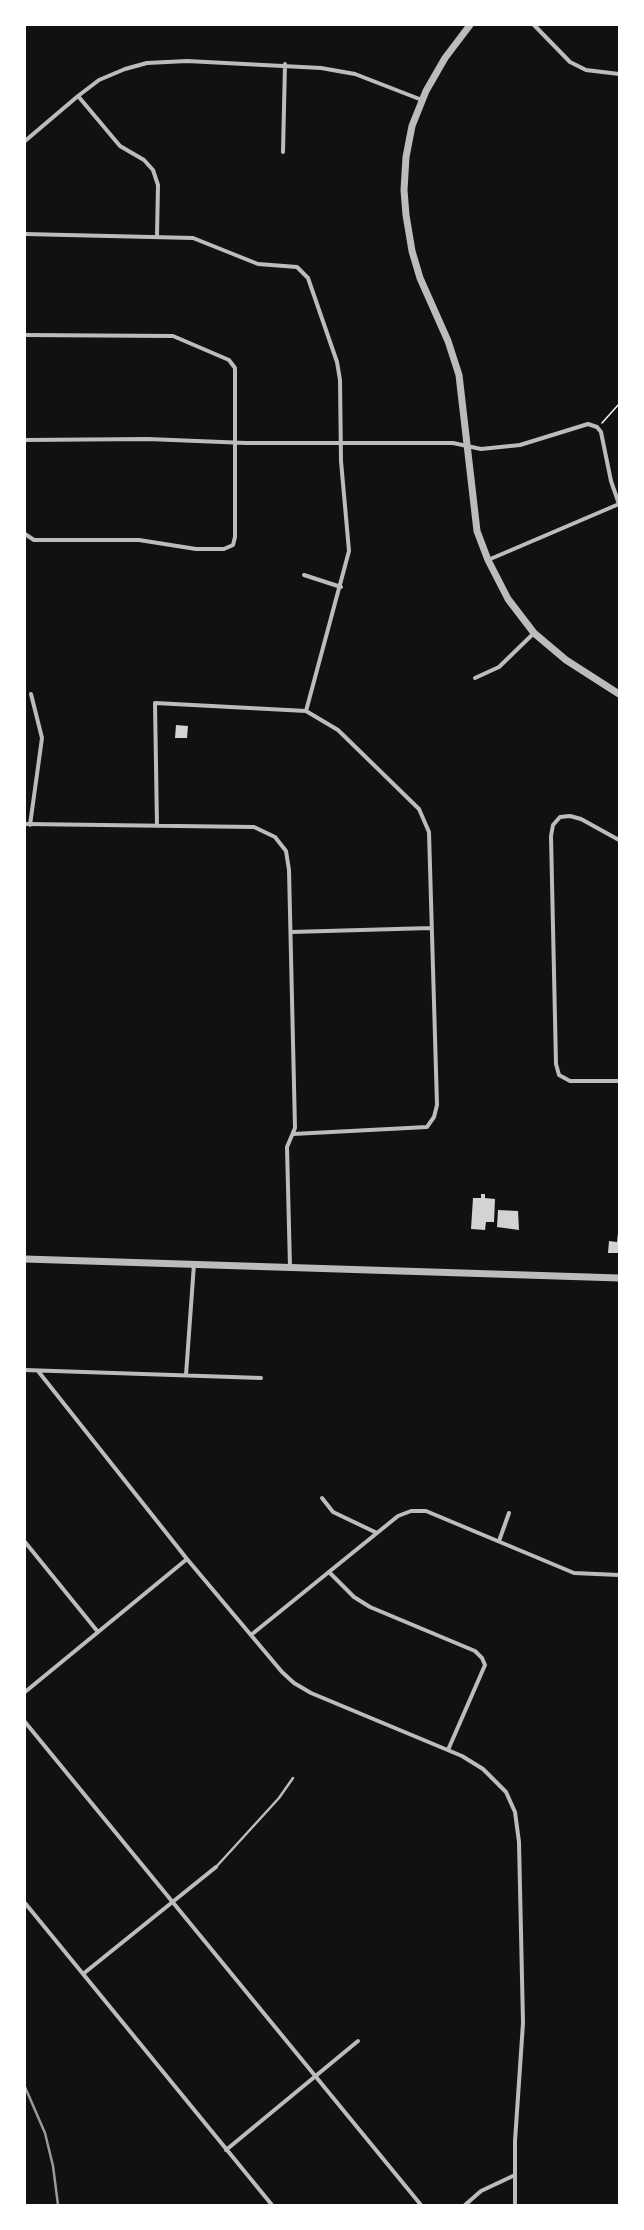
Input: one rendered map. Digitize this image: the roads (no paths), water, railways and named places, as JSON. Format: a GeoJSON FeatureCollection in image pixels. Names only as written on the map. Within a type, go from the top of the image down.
{"type":"FeatureCollection","features":[{"type":"Feature","properties":{"kind":"street"},"geometry":{"type":"LineString","coordinates":[[469,25],[445,58],[422,100],[412,126],[406,157],[406,215],[412,251],[420,278],[448,341],[458,375],[463,403],[466,447],[477,531],[488,560],[508,599],[534,633],[566,660],[619,694]]}},
{"type":"Feature","properties":{"kind":"street"},"geometry":{"type":"LineString","coordinates":[[534,25],[570,62],[586,70],[619,74]]}},
{"type":"Feature","properties":{"kind":"street"},"geometry":{"type":"LineString","coordinates":[[25,141],[78,96],[100,80],[125,69],[147,62],[187,61],[285,64],[321,68],[355,74],[422,100]]}},
{"type":"Feature","properties":{"kind":"street"},"geometry":{"type":"LineString","coordinates":[[283,152],[285,64]]}},
{"type":"Feature","properties":{"kind":"street"},"geometry":{"type":"LineString","coordinates":[[78,96],[120,146],[144,160],[153,170],[158,185],[157,236]]}},
{"type":"Feature","properties":{"kind":"street"},"geometry":{"type":"LineString","coordinates":[[25,234],[193,238],[216,246],[244,260],[258,264],[290,265],[304,272],[308,278],[337,362],[340,380],[340,442],[349,551],[341,587],[306,711]]}},
{"type":"Feature","properties":{"kind":"street"},"geometry":{"type":"LineString","coordinates":[[25,335],[172,336],[229,360],[235,368],[233,545],[224,549],[196,549],[139,540],[34,540],[25,534]]}},
{"type":"Feature","properties":{"kind":"street"},"geometry":{"type":"LineString","coordinates":[[25,440],[148,439],[235,443],[340,442],[453,444],[466,447],[502,447],[520,445],[588,424],[597,427],[601,432],[611,481],[619,504],[488,560]]}},
{"type":"Feature","properties":{"kind":"street"},"geometry":{"type":"LineString","coordinates":[[304,575],[341,587]]}},
{"type":"Feature","properties":{"kind":"street"},"geometry":{"type":"LineString","coordinates":[[474,678],[499,667],[534,633]]}},
{"type":"Feature","properties":{"kind":"street"},"geometry":{"type":"LineString","coordinates":[[31,694],[42,738],[27,824],[254,827],[275,837],[286,851],[289,870],[295,1128],[287,1147],[290,1267]]}},
{"type":"Feature","properties":{"kind":"street"},"geometry":{"type":"LineString","coordinates":[[157,826],[155,703],[306,711],[338,730],[418,808],[429,832],[437,1105],[434,1117],[427,1127],[293,1134]]}},
{"type":"Feature","properties":{"kind":"street"},"geometry":{"type":"LineString","coordinates":[[619,840],[581,819],[570,816],[560,817],[553,825],[551,836],[556,1064],[559,1075],[570,1080],[619,1081]]}},
{"type":"Feature","properties":{"kind":"street"},"geometry":{"type":"LineString","coordinates":[[291,932],[431,928]]}},
{"type":"Feature","properties":{"kind":"street"},"geometry":{"type":"LineString","coordinates":[[25,1259],[619,1278]]}},
{"type":"Feature","properties":{"kind":"street"},"geometry":{"type":"LineString","coordinates":[[186,1375],[194,1264]]}},
{"type":"Feature","properties":{"kind":"street"},"geometry":{"type":"LineString","coordinates":[[25,1370],[261,1378]]}},
{"type":"Feature","properties":{"kind":"street"},"geometry":{"type":"LineString","coordinates":[[38,1370],[187,1559],[282,1672],[294,1683],[311,1693],[462,1756],[483,1769],[506,1792],[513,1806],[518,1830],[523,2023],[515,2175],[515,2205]]}},
{"type":"Feature","properties":{"kind":"street"},"geometry":{"type":"LineString","coordinates":[[322,1498],[333,1512],[377,1533]]}},
{"type":"Feature","properties":{"kind":"street"},"geometry":{"type":"LineString","coordinates":[[251,1635],[398,1516],[411,1511],[426,1511],[499,1540],[574,1573],[619,1574]]}},
{"type":"Feature","properties":{"kind":"street"},"geometry":{"type":"LineString","coordinates":[[499,1540],[509,1513]]}},
{"type":"Feature","properties":{"kind":"street"},"geometry":{"type":"LineString","coordinates":[[25,1542],[98,1632]]}},
{"type":"Feature","properties":{"kind":"street"},"geometry":{"type":"LineString","coordinates":[[25,1692],[187,1559]]}},
{"type":"Feature","properties":{"kind":"street"},"geometry":{"type":"LineString","coordinates":[[329,1572],[354,1597],[370,1607],[475,1652],[482,1658],[485,1665],[448,1750]]}},
{"type":"Feature","properties":{"kind":"street"},"geometry":{"type":"LineString","coordinates":[[25,1722],[421,2205]]}},
{"type":"Feature","properties":{"kind":"street"},"geometry":{"type":"LineString","coordinates":[[83,1974],[216,1867]]}},
{"type":"Feature","properties":{"kind":"street"},"geometry":{"type":"LineString","coordinates":[[25,1904],[272,2205]]}},
{"type":"Feature","properties":{"kind":"street"},"geometry":{"type":"LineString","coordinates":[[226,2150],[358,2041]]}},
{"type":"Feature","properties":{"kind":"street"},"geometry":{"type":"LineString","coordinates":[[465,2205],[482,2191],[515,2175]]}},
{"type":"Feature","properties":{"kind":"lane"},"geometry":{"type":"LineString","coordinates":[[216,1867],[279,1798],[293,1778]]}},
{"type":"Feature","properties":{"kind":"railway"},"geometry":{"type":"LineString","coordinates":[[25,2087],[45,2133],[53,2166],[58,2205]]}}]}
